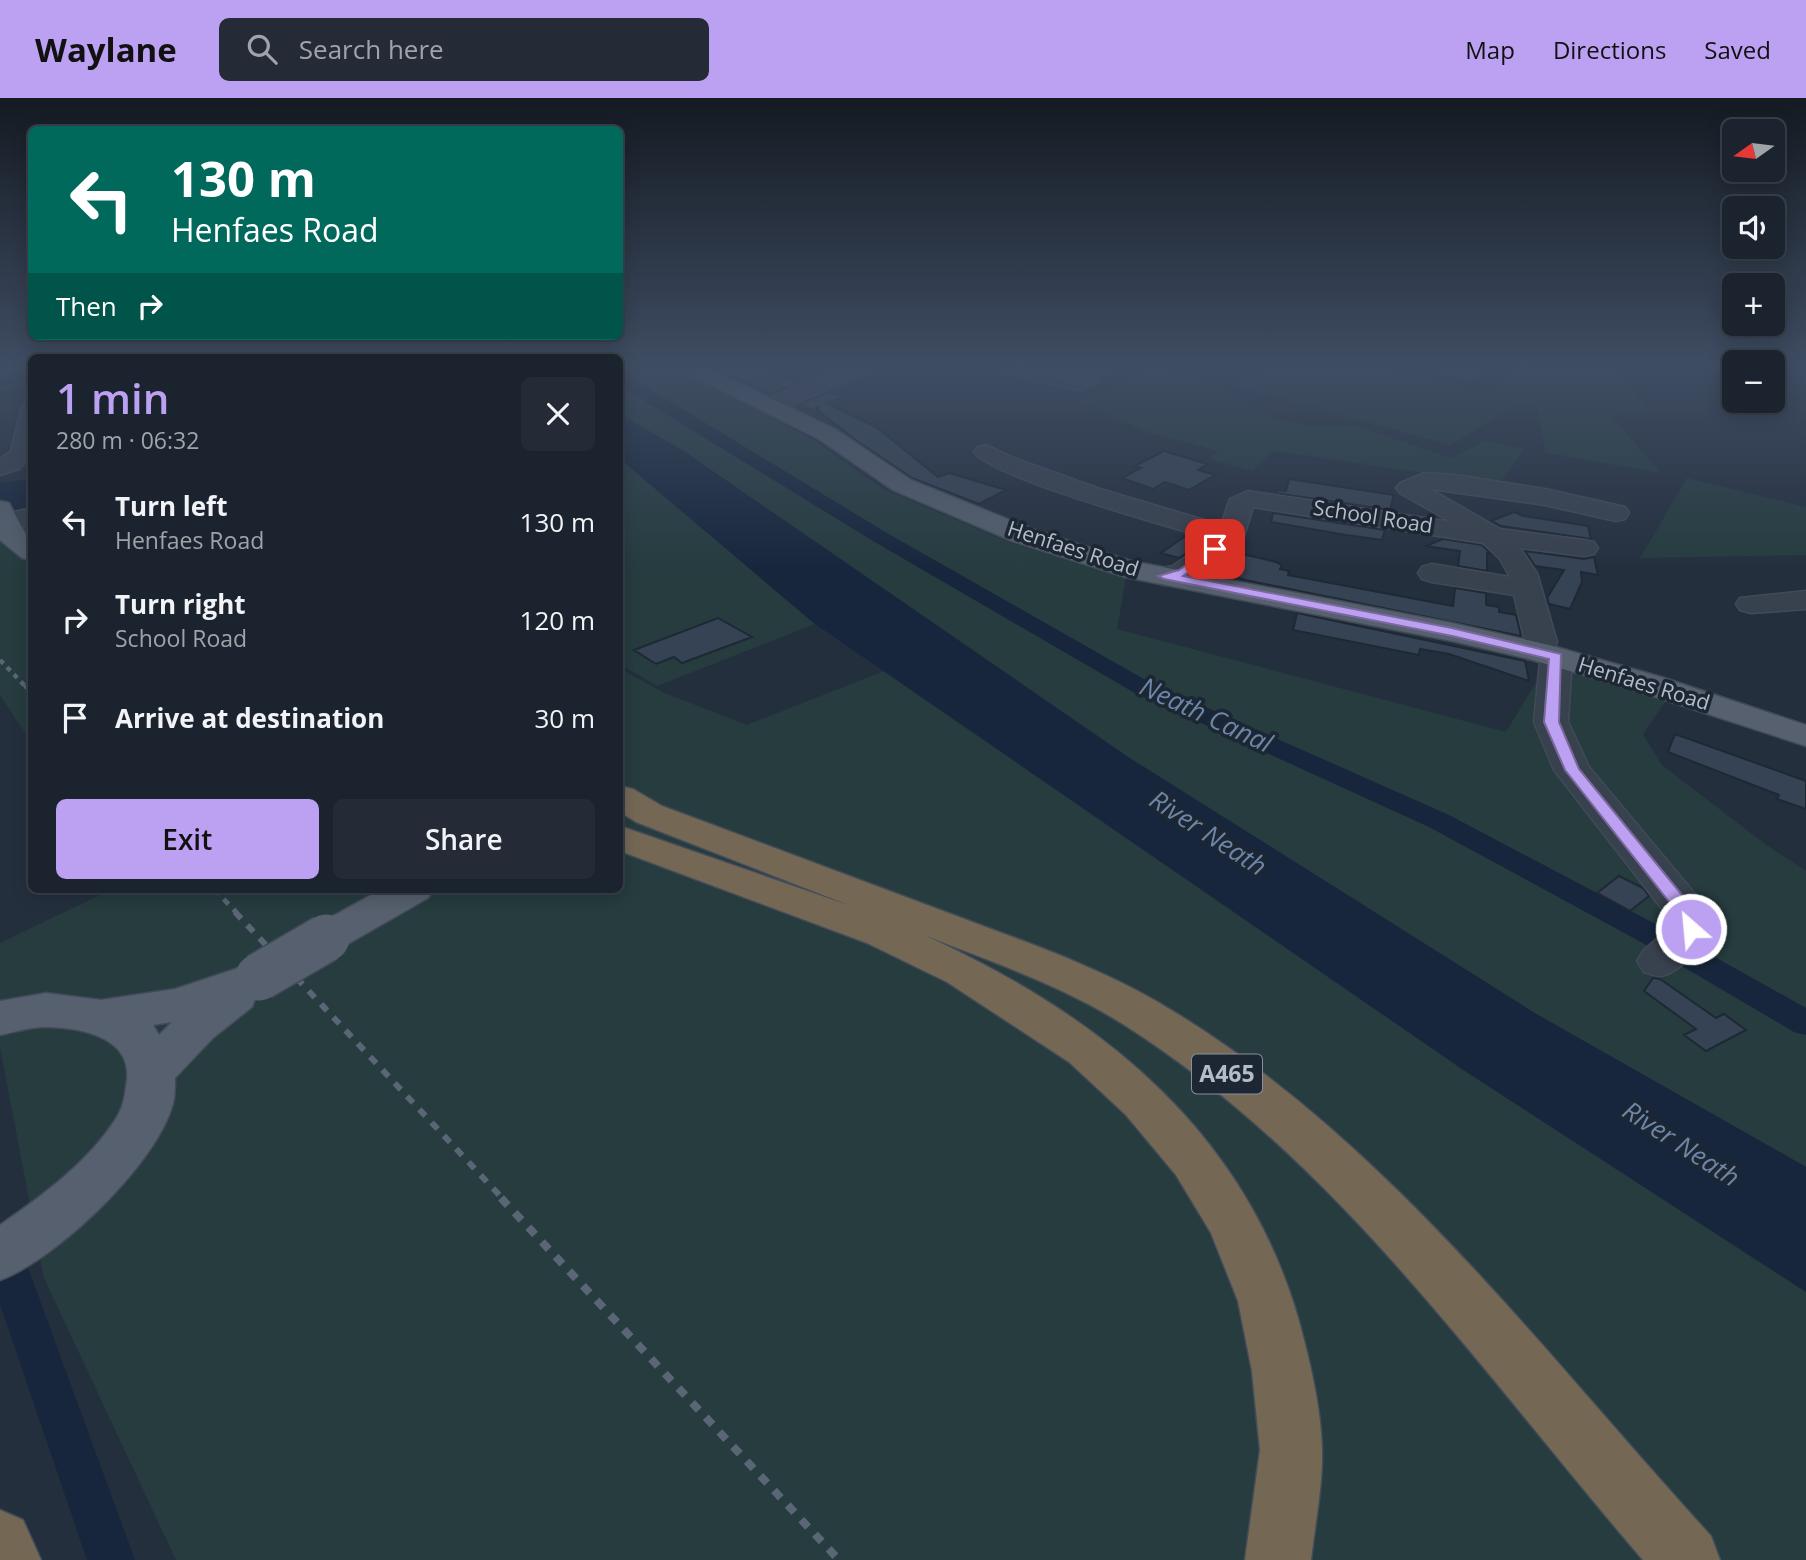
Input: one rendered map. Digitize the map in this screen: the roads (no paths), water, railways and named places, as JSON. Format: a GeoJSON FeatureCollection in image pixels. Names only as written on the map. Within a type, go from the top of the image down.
{"type":"FeatureCollection","features":[{"type":"Feature","properties":{"kind":"highway","name":"A465"},"geometry":{"type":"LineString","coordinates":[[623,799],[649,814],[1068,975],[1142,1015],[1235,1079],[1312,1141],[1387,1213],[1479,1316],[1687,1560]]}},
{"type":"Feature","properties":{"kind":"highway"},"geometry":{"type":"LineString","coordinates":[[623,839],[882,933],[963,971],[1086,1050],[1143,1101],[1194,1160],[1234,1224],[1266,1301],[1282,1371],[1291,1450],[1278,1560]]}},
{"type":"Feature","properties":{"kind":"highway"},"geometry":{"type":"LineString","coordinates":[[0,1543],[8,1560]]}},
{"type":"Feature","properties":{"kind":"main road","name":"Henfaes Road"},"geometry":{"type":"LineString","coordinates":[[827,434],[902,485],[1022,535],[1125,568],[1438,629],[1547,654],[1649,684],[1806,736]]}},
{"type":"Feature","properties":{"kind":"main road"},"geometry":{"type":"LineString","coordinates":[[2,518],[14,540],[28,549]]}},
{"type":"Feature","properties":{"kind":"main road"},"geometry":{"type":"LineString","coordinates":[[153,1070],[197,1026],[259,977],[407,893]]}},
{"type":"Feature","properties":{"kind":"main road"},"geometry":{"type":"LineString","coordinates":[[0,1018],[46,1010],[101,1017],[178,1005],[259,977]]}},
{"type":"Feature","properties":{"kind":"main road"},"geometry":{"type":"LineString","coordinates":[[0,1256],[50,1220],[113,1162],[149,1109],[153,1070],[137,1038],[101,1017]]}},
{"type":"Feature","properties":{"kind":"street"},"geometry":{"type":"LineString","coordinates":[[0,468],[20,457],[27,434]]}},
{"type":"Feature","properties":{"kind":"street"},"geometry":{"type":"LineString","coordinates":[[986,452],[1005,463],[1091,494],[1234,527]]}},
{"type":"Feature","properties":{"kind":"street"},"geometry":{"type":"LineString","coordinates":[[1616,513],[1467,484],[1425,481],[1409,488],[1492,536],[1523,573],[1541,642],[1547,654],[1552,722],[1572,770],[1689,916],[1691,929],[1669,952]]}},
{"type":"Feature","properties":{"kind":"street"},"geometry":{"type":"LineString","coordinates":[[1119,485],[1189,508],[1234,527]]}},
{"type":"Feature","properties":{"kind":"street","name":"School Road"},"geometry":{"type":"LineString","coordinates":[[1164,576],[1182,573],[1234,527],[1239,505],[1248,499],[1492,536]]}},
{"type":"Feature","properties":{"kind":"street"},"geometry":{"type":"LineString","coordinates":[[2,518],[28,516]]}},
{"type":"Feature","properties":{"kind":"street"},"geometry":{"type":"LineString","coordinates":[[1492,536],[1584,548]]}},
{"type":"Feature","properties":{"kind":"street"},"geometry":{"type":"LineString","coordinates":[[1432,573],[1527,588]]}},
{"type":"Feature","properties":{"kind":"street"},"geometry":{"type":"LineString","coordinates":[[1751,604],[1806,600]]}},
{"type":"Feature","properties":{"kind":"water","name":"River Neath"},"geometry":{"type":"Polygon","coordinates":[[[623,434],[655,434],[685,452],[1128,757],[1538,1015],[1806,1167],[1806,1292],[1462,1069],[815,624],[623,462],[623,434]]]}},
{"type":"Feature","properties":{"kind":"water"},"geometry":{"type":"Polygon","coordinates":[[[28,479],[28,509],[0,514],[0,483],[28,479]]]}},
{"type":"Feature","properties":{"kind":"water"},"geometry":{"type":"Polygon","coordinates":[[[1565,882],[1659,933],[1652,935],[1651,939],[1558,888],[1558,883],[1565,882]]]}},
{"type":"Feature","properties":{"kind":"waterway","name":"Neath Canal"},"geometry":{"type":"LineString","coordinates":[[712,434],[880,537],[1141,687],[1439,821],[1652,935],[1806,1023]]}},
{"type":"Feature","properties":{"kind":"waterway"},"geometry":{"type":"LineString","coordinates":[[0,1246],[111,1560]]}},
{"type":"Feature","properties":{"kind":"railway"},"geometry":{"type":"LineString","coordinates":[[0,660],[26,687]]}},
{"type":"Feature","properties":{"kind":"railway"},"geometry":{"type":"LineString","coordinates":[[25,685],[28,688]]}},
{"type":"Feature","properties":{"kind":"railway"},"geometry":{"type":"LineString","coordinates":[[218,893],[237,913]]}},
{"type":"Feature","properties":{"kind":"railway"},"geometry":{"type":"LineString","coordinates":[[235,912],[503,1199]]}},
{"type":"Feature","properties":{"kind":"railway"},"geometry":{"type":"LineString","coordinates":[[501,1198],[839,1560]]}}]}
